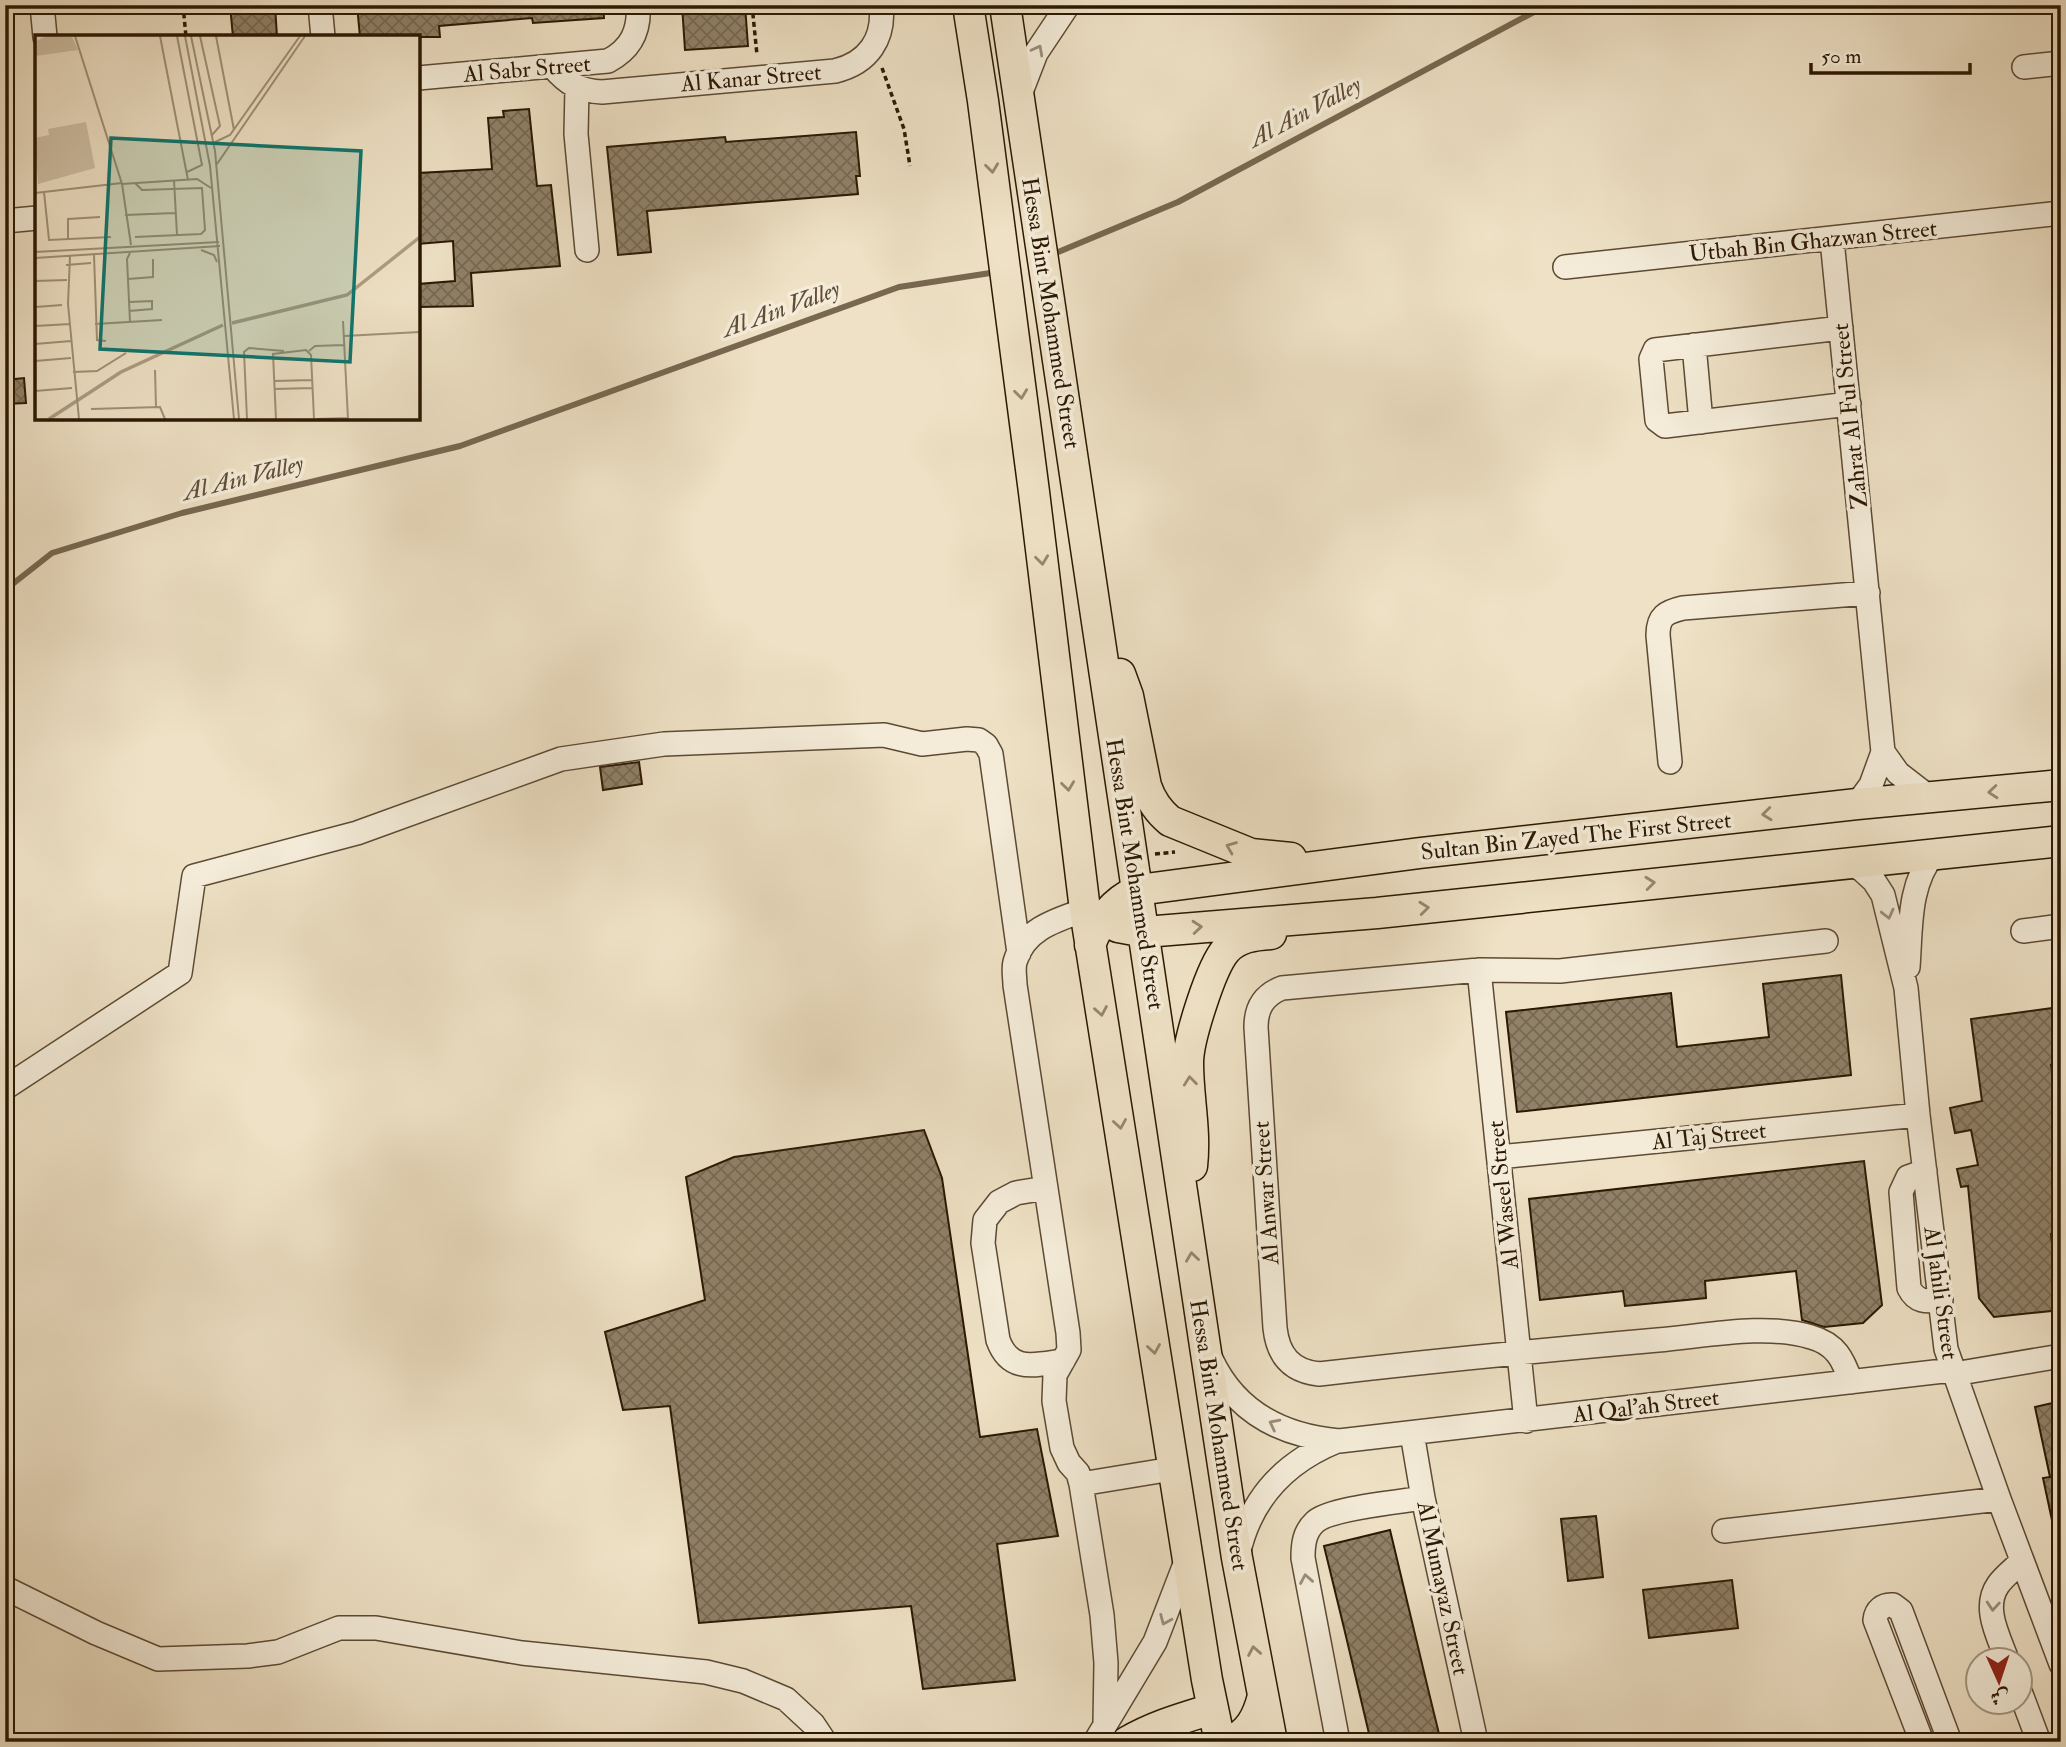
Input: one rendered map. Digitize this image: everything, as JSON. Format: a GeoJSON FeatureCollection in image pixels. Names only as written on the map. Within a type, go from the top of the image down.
{"type":"FeatureCollection","features":[{"type":"Feature","properties":{"kind":"main road","name":"Hessa Bint Mohammed Street"},"geometry":{"type":"LineString","coordinates":[[968,5],[1110,1056],[1172,1469],[1212,1709],[1233,1740]]}},
{"type":"Feature","properties":{"kind":"main road","name":"Hessa Bint Mohammed Street"},"geometry":{"type":"LineString","coordinates":[[1005,5],[1237,1558],[1272,1742]]}},
{"type":"Feature","properties":{"kind":"main road"},"geometry":{"type":"LineString","coordinates":[[1099,637],[1121,675],[1128,696],[1151,800],[1159,812],[1170,821],[1236,849],[1267,858],[1384,850],[1420,853]]}},
{"type":"Feature","properties":{"kind":"main road","name":"Sultan Bin Zayed The First Street"},"geometry":{"type":"LineString","coordinates":[[1092,925],[1118,902],[1138,890],[1420,853],[1857,804],[2061,785]]}},
{"type":"Feature","properties":{"kind":"main road"},"geometry":{"type":"LineString","coordinates":[[1092,925],[1144,932],[1377,913],[1934,853],[2057,843]]}},
{"type":"Feature","properties":{"kind":"main road"},"geometry":{"type":"LineString","coordinates":[[1183,1196],[1191,1166],[1194,1135],[1189,1051],[1194,1026],[1219,960],[1227,950],[1249,936],[1325,929],[1377,913]]}},
{"type":"Feature","properties":{"kind":"main road"},"geometry":{"type":"LineString","coordinates":[[1233,1740],[1255,1718],[1263,1696]]}},
{"type":"Feature","properties":{"kind":"main road"},"geometry":{"type":"LineString","coordinates":[[1109,1736],[1143,1732],[1212,1709]]}},
{"type":"Feature","properties":{"kind":"street"},"geometry":{"type":"LineString","coordinates":[[42,5],[45,35]]}},
{"type":"Feature","properties":{"kind":"street"},"geometry":{"type":"LineString","coordinates":[[320,5],[323,35]]}},
{"type":"Feature","properties":{"kind":"street","name":"Al Sabr Street"},"geometry":{"type":"LineString","coordinates":[[420,78],[597,64],[626,50],[636,33],[638,5]]}},
{"type":"Feature","properties":{"kind":"street"},"geometry":{"type":"LineString","coordinates":[[875,46],[882,26],[881,5]]}},
{"type":"Feature","properties":{"kind":"street"},"geometry":{"type":"LineString","coordinates":[[1019,100],[1036,53],[1068,5]]}},
{"type":"Feature","properties":{"kind":"street","name":"Al Kanar Street"},"geometry":{"type":"LineString","coordinates":[[578,88],[601,92],[835,71],[859,63],[875,46]]}},
{"type":"Feature","properties":{"kind":"street"},"geometry":{"type":"LineString","coordinates":[[2024,67],[2061,62]]}},
{"type":"Feature","properties":{"kind":"street"},"geometry":{"type":"LineString","coordinates":[[553,67],[578,88],[576,134],[587,250]]}},
{"type":"Feature","properties":{"kind":"street","name":"Utbah Bin Ghazwan Street"},"geometry":{"type":"LineString","coordinates":[[1566,267],[2061,213]]}},
{"type":"Feature","properties":{"kind":"street"},"geometry":{"type":"LineString","coordinates":[[5,221],[35,218]]}},
{"type":"Feature","properties":{"kind":"street","name":"Zahrat Al Ful Street"},"geometry":{"type":"LineString","coordinates":[[1832,240],[1884,752],[1871,785],[1857,804]]}},
{"type":"Feature","properties":{"kind":"street"},"geometry":{"type":"LineString","coordinates":[[1841,328],[1658,349],[1653,352],[1651,359],[1653,383],[1659,422],[1665,426],[1849,404]]}},
{"type":"Feature","properties":{"kind":"street"},"geometry":{"type":"LineString","coordinates":[[1694,345],[1702,422]]}},
{"type":"Feature","properties":{"kind":"street"},"geometry":{"type":"LineString","coordinates":[[1670,762],[1658,635],[1658,624],[1662,616],[1669,611],[1683,608],[1868,593]]}},
{"type":"Feature","properties":{"kind":"street"},"geometry":{"type":"LineString","coordinates":[[5,1088],[180,973],[194,876],[358,833],[561,759],[664,744],[884,735],[922,744],[979,740],[991,754],[1019,953]]}},
{"type":"Feature","properties":{"kind":"street"},"geometry":{"type":"LineString","coordinates":[[1884,752],[1907,782],[1928,797]]}},
{"type":"Feature","properties":{"kind":"street","name":"Al Jahili Street"},"geometry":{"type":"LineString","coordinates":[[1906,988],[1914,893],[1926,864],[1934,853]]}},
{"type":"Feature","properties":{"kind":"street","name":"Al Jahili Street"},"geometry":{"type":"LineString","coordinates":[[1848,862],[1874,881],[1883,895],[1906,988],[1918,1115],[1947,1349],[1953,1372],[2061,1664]]}},
{"type":"Feature","properties":{"kind":"street"},"geometry":{"type":"LineString","coordinates":[[1092,925],[1043,925],[1026,941],[1019,953],[1015,963],[1015,985],[1068,1333],[1069,1350],[1055,1375],[1054,1401],[1062,1448],[1069,1463],[1078,1473],[1081,1484],[1102,1615],[1109,1736]]}},
{"type":"Feature","properties":{"kind":"street"},"geometry":{"type":"LineString","coordinates":[[2023,931],[2061,926]]}},
{"type":"Feature","properties":{"kind":"street","name":"Al Anwar Street"},"geometry":{"type":"LineString","coordinates":[[1826,941],[1560,971],[1479,970],[1282,988],[1272,992],[1259,1007],[1255,1027],[1275,1328],[1277,1342],[1285,1359],[1295,1367],[1319,1374],[1519,1352],[1786,1331],[1814,1337],[1838,1351],[1851,1382]]}},
{"type":"Feature","properties":{"kind":"street","name":"Al Waseel Street"},"geometry":{"type":"LineString","coordinates":[[1479,970],[1526,1421]]}},
{"type":"Feature","properties":{"kind":"street","name":"Al Taj Street"},"geometry":{"type":"LineString","coordinates":[[1499,1157],[1918,1115]]}},
{"type":"Feature","properties":{"kind":"street"},"geometry":{"type":"LineString","coordinates":[[1046,1188],[1016,1193],[999,1202],[985,1220],[983,1242],[998,1340],[1003,1353],[1012,1362],[1031,1366],[1063,1361]]}},
{"type":"Feature","properties":{"kind":"street","name":"Al Qal'ah Street"},"geometry":{"type":"LineString","coordinates":[[1205,1346],[1215,1369],[1230,1389],[1257,1415],[1290,1432],[1339,1441],[1953,1372],[2061,1356]]}},
{"type":"Feature","properties":{"kind":"street","name":"Al Mumayaz Street"},"geometry":{"type":"LineString","coordinates":[[1412,1433],[1423,1498],[1476,1742]]}},
{"type":"Feature","properties":{"kind":"street","name":"Al Qal'ah Street"},"geometry":{"type":"LineString","coordinates":[[1237,1558],[1249,1519],[1271,1485],[1302,1458],[1339,1441]]}},
{"type":"Feature","properties":{"kind":"street"},"geometry":{"type":"LineString","coordinates":[[1081,1484],[1172,1469]]}},
{"type":"Feature","properties":{"kind":"street"},"geometry":{"type":"LineString","coordinates":[[1338,1742],[1303,1558],[1304,1538],[1314,1522],[1331,1514],[1423,1498]]}},
{"type":"Feature","properties":{"kind":"street"},"geometry":{"type":"LineString","coordinates":[[1724,1531],[1999,1499]]}},
{"type":"Feature","properties":{"kind":"street"},"geometry":{"type":"LineString","coordinates":[[1109,1736],[1155,1642],[1188,1556]]}},
{"type":"Feature","properties":{"kind":"street"},"geometry":{"type":"LineString","coordinates":[[2002,1646],[1991,1606],[1998,1585],[2022,1561]]}},
{"type":"Feature","properties":{"kind":"street"},"geometry":{"type":"LineString","coordinates":[[5,1588],[96,1633],[158,1659],[247,1657],[278,1652],[339,1628],[376,1628],[522,1653],[706,1672],[743,1681],[786,1699],[813,1724],[825,1742]]}},
{"type":"Feature","properties":{"kind":"street"},"geometry":{"type":"LineString","coordinates":[[1938,1710],[1918,1731],[1875,1620],[1877,1612],[1883,1606],[1893,1605],[1901,1611],[1950,1742]]}},
{"type":"Feature","properties":{"kind":"street"},"geometry":{"type":"LineString","coordinates":[[2029,1716],[2039,1742]]}},
{"type":"Feature","properties":{"kind":"path"},"geometry":{"type":"LineString","coordinates":[[183,5],[186,35]]}},
{"type":"Feature","properties":{"kind":"path"},"geometry":{"type":"LineString","coordinates":[[752,5],[758,77]]}},
{"type":"Feature","properties":{"kind":"path"},"geometry":{"type":"LineString","coordinates":[[875,46],[904,129],[910,166]]}},
{"type":"Feature","properties":{"kind":"building"},"geometry":{"type":"Polygon","coordinates":[[[230,5],[275,5],[277,35],[233,35],[230,5]]]}},
{"type":"Feature","properties":{"kind":"building"},"geometry":{"type":"Polygon","coordinates":[[[357,5],[603,5],[604,18],[533,23],[532,18],[439,26],[440,37],[360,35],[357,5]]]}},
{"type":"Feature","properties":{"kind":"building"},"geometry":{"type":"Polygon","coordinates":[[[682,5],[745,5],[748,46],[685,50],[682,5]]]}},
{"type":"Feature","properties":{"kind":"building"},"geometry":{"type":"Polygon","coordinates":[[[529,109],[537,186],[551,185],[560,266],[471,273],[473,306],[420,307],[420,284],[455,281],[453,241],[420,244],[420,173],[492,169],[488,118],[504,117],[503,111],[529,109]]]}},
{"type":"Feature","properties":{"kind":"building"},"geometry":{"type":"Polygon","coordinates":[[[856,132],[860,176],[856,176],[858,194],[647,211],[651,252],[618,255],[607,147],[725,137],[726,142],[856,132]]]}},
{"type":"Feature","properties":{"kind":"building"},"geometry":{"type":"Polygon","coordinates":[[[24,378],[26,403],[5,404],[5,380],[24,378]]]}},
{"type":"Feature","properties":{"kind":"building"},"geometry":{"type":"Polygon","coordinates":[[[639,762],[642,784],[603,790],[600,767],[639,762]]]}},
{"type":"Feature","properties":{"kind":"building"},"geometry":{"type":"Polygon","coordinates":[[[1841,975],[1851,1075],[1517,1112],[1506,1012],[1671,993],[1677,1047],[1769,1037],[1763,984],[1841,975]]]}},
{"type":"Feature","properties":{"kind":"building"},"geometry":{"type":"Polygon","coordinates":[[[2053,1008],[2060,1064],[2051,1065],[2061,1120],[2061,1234],[2051,1234],[2055,1274],[2061,1273],[2061,1310],[1994,1317],[1979,1298],[1968,1186],[1961,1187],[1957,1169],[1978,1165],[1971,1130],[1955,1133],[1950,1108],[1982,1101],[1971,1019],[2053,1008]]]}},
{"type":"Feature","properties":{"kind":"building"},"geometry":{"type":"Polygon","coordinates":[[[924,1130],[942,1178],[980,1437],[1037,1429],[1058,1536],[997,1544],[1015,1680],[923,1689],[911,1606],[699,1623],[670,1406],[623,1410],[605,1332],[705,1300],[686,1177],[734,1157],[924,1130]]]}},
{"type":"Feature","properties":{"kind":"building"},"geometry":{"type":"Polygon","coordinates":[[[1864,1161],[1882,1305],[1863,1323],[1824,1327],[1802,1320],[1796,1271],[1705,1281],[1706,1298],[1625,1306],[1623,1291],[1540,1300],[1529,1199],[1864,1161]]]}},
{"type":"Feature","properties":{"kind":"building"},"geometry":{"type":"Polygon","coordinates":[[[2061,1401],[2061,1524],[2053,1525],[2043,1478],[2050,1477],[2035,1407],[2061,1401]]]}},
{"type":"Feature","properties":{"kind":"building"},"geometry":{"type":"Polygon","coordinates":[[[1596,1516],[1603,1577],[1568,1581],[1561,1519],[1596,1516]]]}},
{"type":"Feature","properties":{"kind":"building"},"geometry":{"type":"Polygon","coordinates":[[[1390,1530],[1441,1742],[1371,1742],[1324,1546],[1390,1530]]]}},
{"type":"Feature","properties":{"kind":"building"},"geometry":{"type":"Polygon","coordinates":[[[1732,1580],[1738,1628],[1649,1638],[1643,1590],[1732,1580]]]}},
{"type":"Feature","properties":{"kind":"waterway","name":"Al Ain Valley"},"geometry":{"type":"LineString","coordinates":[[1051,255],[1178,202],[1547,5]]}},
{"type":"Feature","properties":{"kind":"waterway","name":"Al Ain Valley"},"geometry":{"type":"LineString","coordinates":[[5,590],[52,553],[182,513],[460,446],[899,287],[997,272]]}}]}
